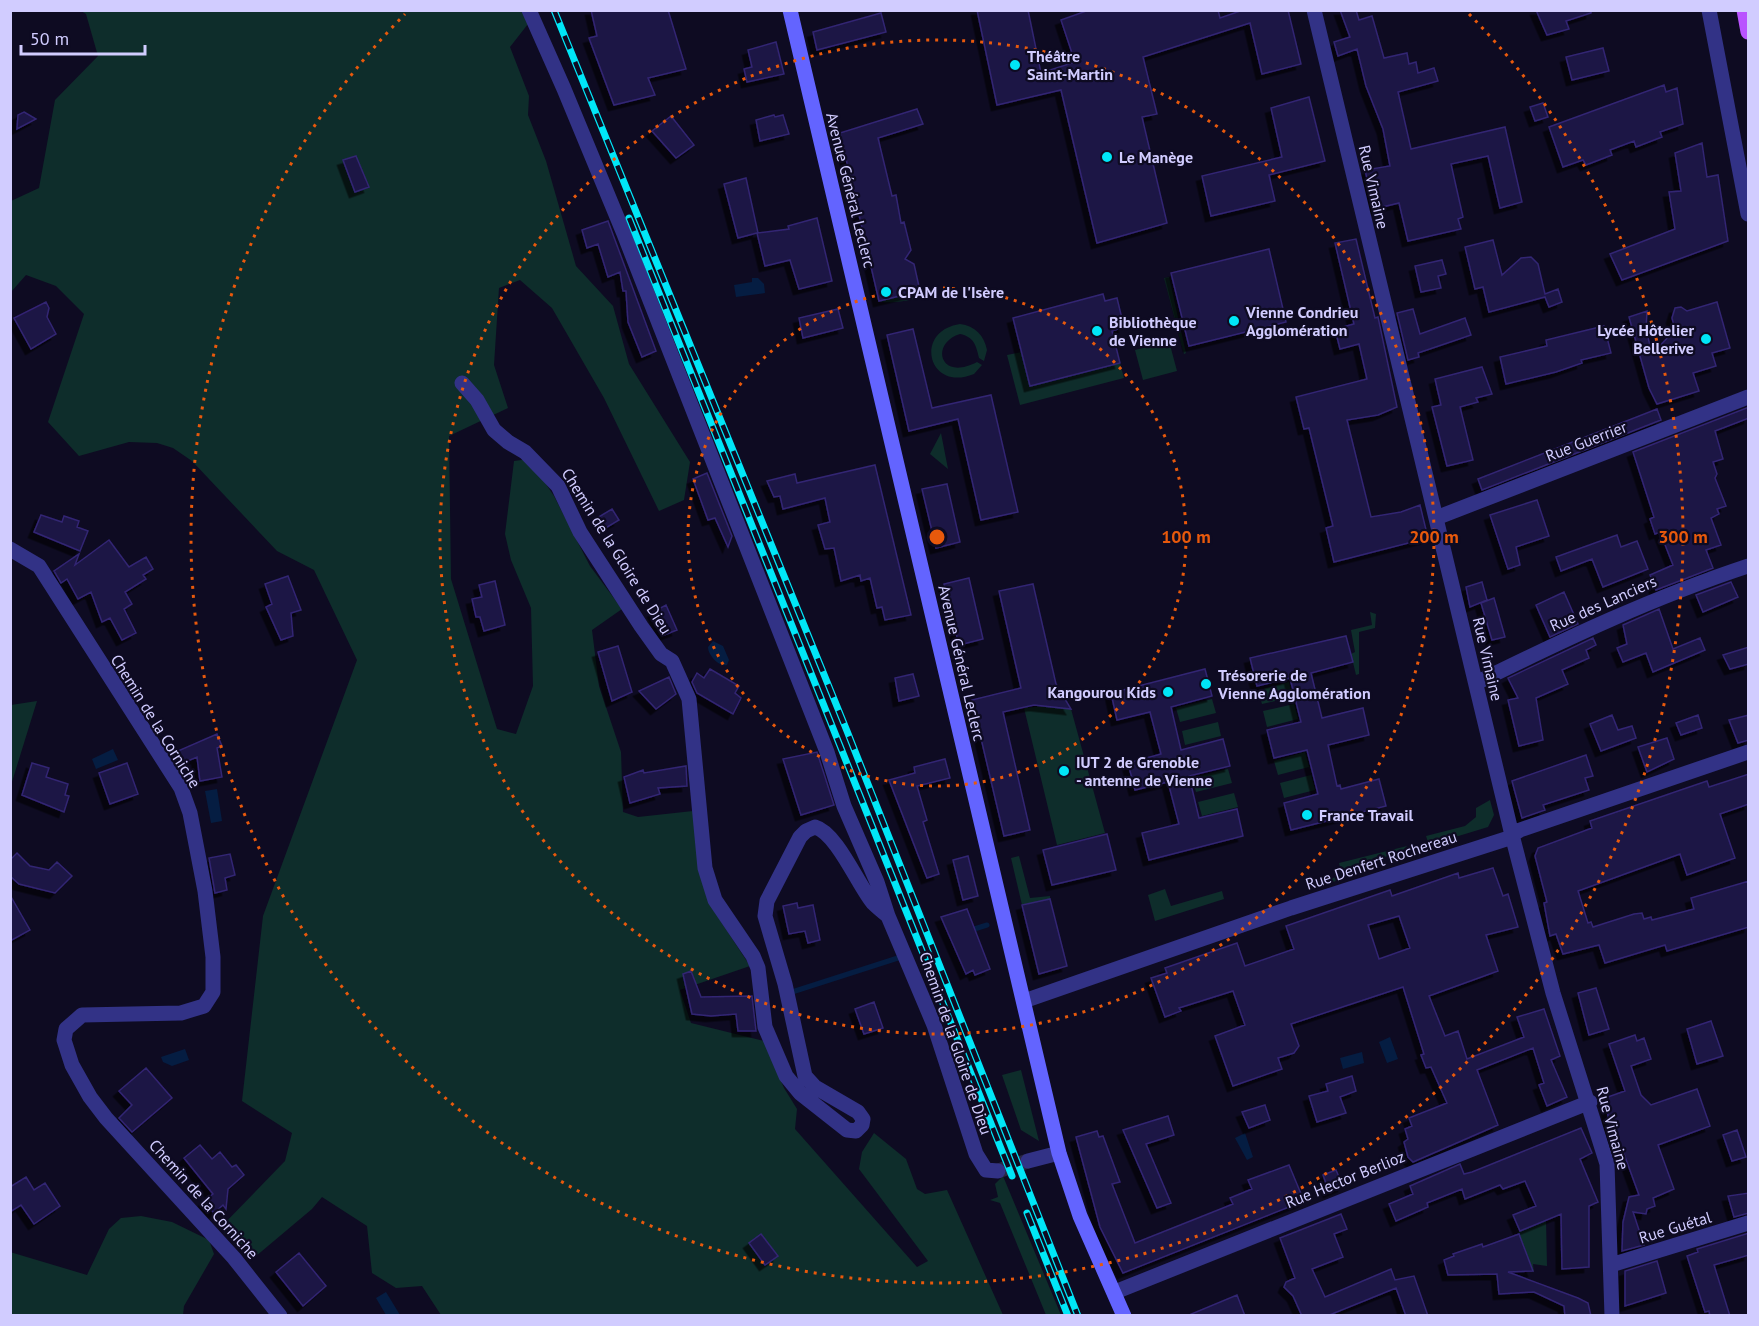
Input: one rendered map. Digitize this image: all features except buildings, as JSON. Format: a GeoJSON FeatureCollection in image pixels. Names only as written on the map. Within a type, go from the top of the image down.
{"type":"FeatureCollection","features":[{"type":"Feature","properties":{"kind":"main road","name":"Avenue Général Leclerc"},"geometry":{"type":"LineString","coordinates":[[790,10],[1059,1153],[1080,1216],[1124,1316]]}},
{"type":"Feature","properties":{"kind":"main road"},"geometry":{"type":"LineString","coordinates":[[1744,10],[1749,32]]}},
{"type":"Feature","properties":{"kind":"street","name":"Chemin de la Gloire de Dieu"},"geometry":{"type":"LineString","coordinates":[[529,10],[624,234],[808,702],[888,916],[934,1025],[976,1154],[986,1170],[998,1171]]}},
{"type":"Feature","properties":{"kind":"street","name":"Rue Vimaine"},"geometry":{"type":"LineString","coordinates":[[1314,10],[1512,835],[1553,993],[1590,1102],[1607,1164],[1612,1316]]}},
{"type":"Feature","properties":{"kind":"street"},"geometry":{"type":"LineString","coordinates":[[1709,10],[1749,214]]}},
{"type":"Feature","properties":{"kind":"street","name":"Chemin de la Gloire de Dieu"},"geometry":{"type":"LineString","coordinates":[[462,383],[477,400],[494,430],[525,452],[558,486],[580,532],[641,626],[661,654],[672,661],[690,699],[705,868],[715,900],[756,962],[765,1027],[786,1076],[800,1093],[847,1130],[856,1131],[862,1125],[863,1119],[858,1112],[815,1087],[802,1069],[803,1059],[785,984],[765,916],[767,901],[800,837],[815,827],[824,832],[853,869],[872,902],[888,916]]}},
{"type":"Feature","properties":{"kind":"street","name":"Rue Guerrier"},"geometry":{"type":"LineString","coordinates":[[1436,518],[1749,397]]}},
{"type":"Feature","properties":{"kind":"street","name":"Chemin de la Corniche"},"geometry":{"type":"LineString","coordinates":[[10,549],[39,566],[181,788],[190,813],[205,891],[213,957],[213,992],[204,1006],[181,1013],[82,1015],[66,1029],[66,1049],[81,1082],[105,1118],[234,1258],[280,1316]]}},
{"type":"Feature","properties":{"kind":"street","name":"Rue des Lanciers"},"geometry":{"type":"LineString","coordinates":[[1476,682],[1592,626],[1695,584],[1749,566]]}},
{"type":"Feature","properties":{"kind":"street","name":"Rue Denfert Rochereau"},"geometry":{"type":"LineString","coordinates":[[1024,1001],[1291,908],[1425,866],[1749,752]]}},
{"type":"Feature","properties":{"kind":"street","name":"Rue Hector Berlioz"},"geometry":{"type":"LineString","coordinates":[[1115,1292],[1590,1102]]}},
{"type":"Feature","properties":{"kind":"street"},"geometry":{"type":"LineString","coordinates":[[1028,1161],[1059,1153]]}},
{"type":"Feature","properties":{"kind":"street","name":"Rue Guétal"},"geometry":{"type":"LineString","coordinates":[[1611,1264],[1749,1223]]}},
{"type":"Feature","properties":{"kind":"green space"},"geometry":{"type":"Polygon","coordinates":[[[81,11],[523,11],[528,24],[510,47],[529,96],[528,115],[546,161],[576,266],[613,306],[629,364],[690,462],[684,500],[659,511],[604,398],[552,308],[520,280],[499,288],[494,365],[508,408],[449,436],[451,579],[497,729],[516,734],[533,686],[531,608],[511,560],[505,534],[514,461],[529,459],[554,496],[590,566],[622,609],[592,630],[599,686],[621,752],[623,812],[638,817],[693,811],[716,914],[750,966],[680,990],[691,1023],[764,1041],[784,1088],[797,1109],[795,1129],[917,1267],[928,1261],[859,1169],[862,1152],[874,1133],[906,1159],[917,1189],[925,1194],[947,1190],[1003,1315],[441,1315],[422,1286],[396,1288],[372,1273],[367,1226],[322,1197],[312,1209],[250,1261],[220,1228],[285,1161],[292,1133],[242,1101],[263,916],[357,660],[314,570],[277,551],[192,461],[173,448],[157,443],[129,442],[79,456],[48,422],[84,314],[56,286],[26,275],[11,292],[11,201],[39,188],[55,100],[98,56],[86,14],[81,11]]]}},
{"type":"Feature","properties":{"kind":"green space"},"geometry":{"type":"Polygon","coordinates":[[[1169,277],[1186,353],[1184,354],[1164,278],[1169,277]]]}},
{"type":"Feature","properties":{"kind":"green space"},"geometry":{"type":"Polygon","coordinates":[[[936,288],[933,292],[918,298],[899,302],[879,301],[936,288]]]}},
{"type":"Feature","properties":{"kind":"green space"},"geometry":{"type":"Polygon","coordinates":[[[960,324],[978,332],[987,350],[984,361],[979,358],[975,345],[968,337],[960,334],[951,339],[942,352],[947,364],[964,367],[977,362],[982,365],[974,374],[958,378],[946,375],[937,368],[932,359],[932,348],[936,337],[945,329],[960,324]]]}},
{"type":"Feature","properties":{"kind":"green space"},"geometry":{"type":"Polygon","coordinates":[[[1169,341],[1177,371],[1143,380],[1135,350],[1169,341]]]}},
{"type":"Feature","properties":{"kind":"green space"},"geometry":{"type":"Polygon","coordinates":[[[1022,352],[1031,386],[1120,363],[1124,378],[1020,405],[1007,355],[1022,352]]]}},
{"type":"Feature","properties":{"kind":"green space"},"geometry":{"type":"Polygon","coordinates":[[[941,433],[948,469],[930,454],[941,433]]]}},
{"type":"Feature","properties":{"kind":"green space"},"geometry":{"type":"Polygon","coordinates":[[[1370,612],[1376,614],[1375,628],[1359,632],[1359,674],[1356,675],[1351,654],[1355,652],[1351,630],[1372,625],[1370,612]]]}},
{"type":"Feature","properties":{"kind":"green space"},"geometry":{"type":"Polygon","coordinates":[[[1289,682],[1292,697],[1262,704],[1258,690],[1289,682]]]}},
{"type":"Feature","properties":{"kind":"green space"},"geometry":{"type":"Polygon","coordinates":[[[1212,699],[1216,713],[1180,722],[1176,708],[1212,699]]]}},
{"type":"Feature","properties":{"kind":"green space"},"geometry":{"type":"Polygon","coordinates":[[[37,701],[11,785],[11,705],[37,701]]]}},
{"type":"Feature","properties":{"kind":"green space"},"geometry":{"type":"Polygon","coordinates":[[[1294,704],[1298,719],[1267,727],[1263,711],[1294,704]]]}},
{"type":"Feature","properties":{"kind":"green space"},"geometry":{"type":"Polygon","coordinates":[[[1045,706],[1071,709],[1105,833],[1057,845],[1024,708],[1045,706]]]}},
{"type":"Feature","properties":{"kind":"green space"},"geometry":{"type":"Polygon","coordinates":[[[1218,722],[1221,736],[1185,745],[1182,731],[1218,722]]]}},
{"type":"Feature","properties":{"kind":"green space"},"geometry":{"type":"Polygon","coordinates":[[[1305,752],[1309,767],[1278,775],[1274,761],[1305,752]]]}},
{"type":"Feature","properties":{"kind":"green space"},"geometry":{"type":"Polygon","coordinates":[[[1228,769],[1232,783],[1196,792],[1192,778],[1228,769]]]}},
{"type":"Feature","properties":{"kind":"green space"},"geometry":{"type":"Polygon","coordinates":[[[1311,775],[1315,790],[1284,798],[1280,783],[1311,775]]]}},
{"type":"Feature","properties":{"kind":"green space"},"geometry":{"type":"Polygon","coordinates":[[[1234,793],[1238,807],[1202,816],[1198,802],[1234,793]]]}},
{"type":"Feature","properties":{"kind":"green space"},"geometry":{"type":"Polygon","coordinates":[[[1490,800],[1494,815],[1488,827],[1429,845],[1426,836],[1465,826],[1476,817],[1476,808],[1490,800]]]}},
{"type":"Feature","properties":{"kind":"green space"},"geometry":{"type":"Polygon","coordinates":[[[1407,846],[1390,862],[1388,856],[1375,860],[1377,866],[1371,869],[1368,863],[1343,871],[1345,877],[1331,883],[1330,879],[1342,875],[1339,863],[1407,846]]]}},
{"type":"Feature","properties":{"kind":"green space"},"geometry":{"type":"Polygon","coordinates":[[[1019,856],[1030,898],[1050,896],[1050,899],[1022,905],[1011,858],[1019,856]]]}},
{"type":"Feature","properties":{"kind":"green space"},"geometry":{"type":"Polygon","coordinates":[[[1165,889],[1171,906],[1222,891],[1224,899],[1155,921],[1148,895],[1165,889]]]}},
{"type":"Feature","properties":{"kind":"green space"},"geometry":{"type":"Polygon","coordinates":[[[1021,1070],[1039,1141],[1021,1130],[1002,1075],[1021,1070]]]}},
{"type":"Feature","properties":{"kind":"green space"},"geometry":{"type":"Polygon","coordinates":[[[1003,1176],[1061,1315],[1046,1315],[1000,1203],[990,1200],[998,1197],[995,1184],[1003,1176]]]}},
{"type":"Feature","properties":{"kind":"green space"},"geometry":{"type":"Polygon","coordinates":[[[141,1216],[172,1222],[209,1240],[214,1254],[184,1306],[183,1315],[11,1316],[10,1252],[87,1275],[109,1229],[121,1218],[141,1216]]]}},
{"type":"Feature","properties":{"kind":"green space"},"geometry":{"type":"Polygon","coordinates":[[[1546,1220],[1547,1266],[1533,1264],[1534,1273],[1518,1232],[1546,1220]]]}},
{"type":"Feature","properties":{"kind":"water"},"geometry":{"type":"Polygon","coordinates":[[[752,278],[758,278],[764,284],[765,293],[736,297],[734,285],[752,282],[752,278]]]}},
{"type":"Feature","properties":{"kind":"water"},"geometry":{"type":"Polygon","coordinates":[[[713,641],[723,646],[729,660],[727,665],[714,660],[708,647],[713,641]]]}},
{"type":"Feature","properties":{"kind":"water"},"geometry":{"type":"Polygon","coordinates":[[[113,749],[118,760],[96,769],[92,759],[113,749]]]}},
{"type":"Feature","properties":{"kind":"water"},"geometry":{"type":"Polygon","coordinates":[[[217,789],[222,821],[211,823],[205,791],[217,789]]]}},
{"type":"Feature","properties":{"kind":"water"},"geometry":{"type":"Polygon","coordinates":[[[1390,1037],[1398,1059],[1387,1063],[1379,1042],[1390,1037]]]}},
{"type":"Feature","properties":{"kind":"water"},"geometry":{"type":"Polygon","coordinates":[[[185,1049],[189,1060],[172,1066],[163,1062],[161,1057],[185,1049]]]}},
{"type":"Feature","properties":{"kind":"water"},"geometry":{"type":"Polygon","coordinates":[[[1362,1052],[1364,1063],[1343,1069],[1340,1058],[1362,1052]]]}},
{"type":"Feature","properties":{"kind":"water"},"geometry":{"type":"Polygon","coordinates":[[[1245,1133],[1253,1157],[1247,1160],[1235,1138],[1245,1133]]]}},
{"type":"Feature","properties":{"kind":"water"},"geometry":{"type":"Polygon","coordinates":[[[386,1292],[400,1315],[386,1315],[376,1298],[386,1292]]]}},
{"type":"Feature","properties":{"kind":"waterway"},"geometry":{"type":"LineString","coordinates":[[968,931],[987,925]]}},
{"type":"Feature","properties":{"kind":"waterway"},"geometry":{"type":"LineString","coordinates":[[792,992],[901,957]]}},
{"type":"Feature","properties":{"kind":"tunnel"},"geometry":{"type":"LineString","coordinates":[[998,1171],[1028,1161]]}},
{"type":"Feature","properties":{"kind":"railway"},"geometry":{"type":"LineString","coordinates":[[554,10],[847,731],[1078,1316]]}},
{"type":"Feature","properties":{"kind":"railway"},"geometry":{"type":"LineString","coordinates":[[629,218],[1012,1176]]}},
{"type":"Feature","properties":{"kind":"railway"},"geometry":{"type":"LineString","coordinates":[[1027,1213],[1068,1316]]}},
{"type":"Feature","properties":{"kind":"place","name":"Théâtre Saint-Martin"},"geometry":{"type":"Point","coordinates":[1015,65]}},
{"type":"Feature","properties":{"kind":"place","name":"Le Manège"},"geometry":{"type":"Point","coordinates":[1107,157]}},
{"type":"Feature","properties":{"kind":"place","name":"CPAM de l'Isère"},"geometry":{"type":"Point","coordinates":[886,292]}},
{"type":"Feature","properties":{"kind":"place","name":"Vienne Condrieu Agglomération"},"geometry":{"type":"Point","coordinates":[1234,321]}},
{"type":"Feature","properties":{"kind":"place","name":"Bibliothèque de Vienne"},"geometry":{"type":"Point","coordinates":[1097,331]}},
{"type":"Feature","properties":{"kind":"place","name":"Lycée Hôtelier Bellerive"},"geometry":{"type":"Point","coordinates":[1706,339]}},
{"type":"Feature","properties":{"kind":"place","name":"Trésorerie de Vienne Agglomération"},"geometry":{"type":"Point","coordinates":[1206,684]}},
{"type":"Feature","properties":{"kind":"place","name":"Kangourou Kids"},"geometry":{"type":"Point","coordinates":[1168,692]}},
{"type":"Feature","properties":{"kind":"place","name":"IUT 2 de Grenoble - antenne de Vienne"},"geometry":{"type":"Point","coordinates":[1064,771]}},
{"type":"Feature","properties":{"kind":"place","name":"France Travail"},"geometry":{"type":"Point","coordinates":[1307,815]}}]}
